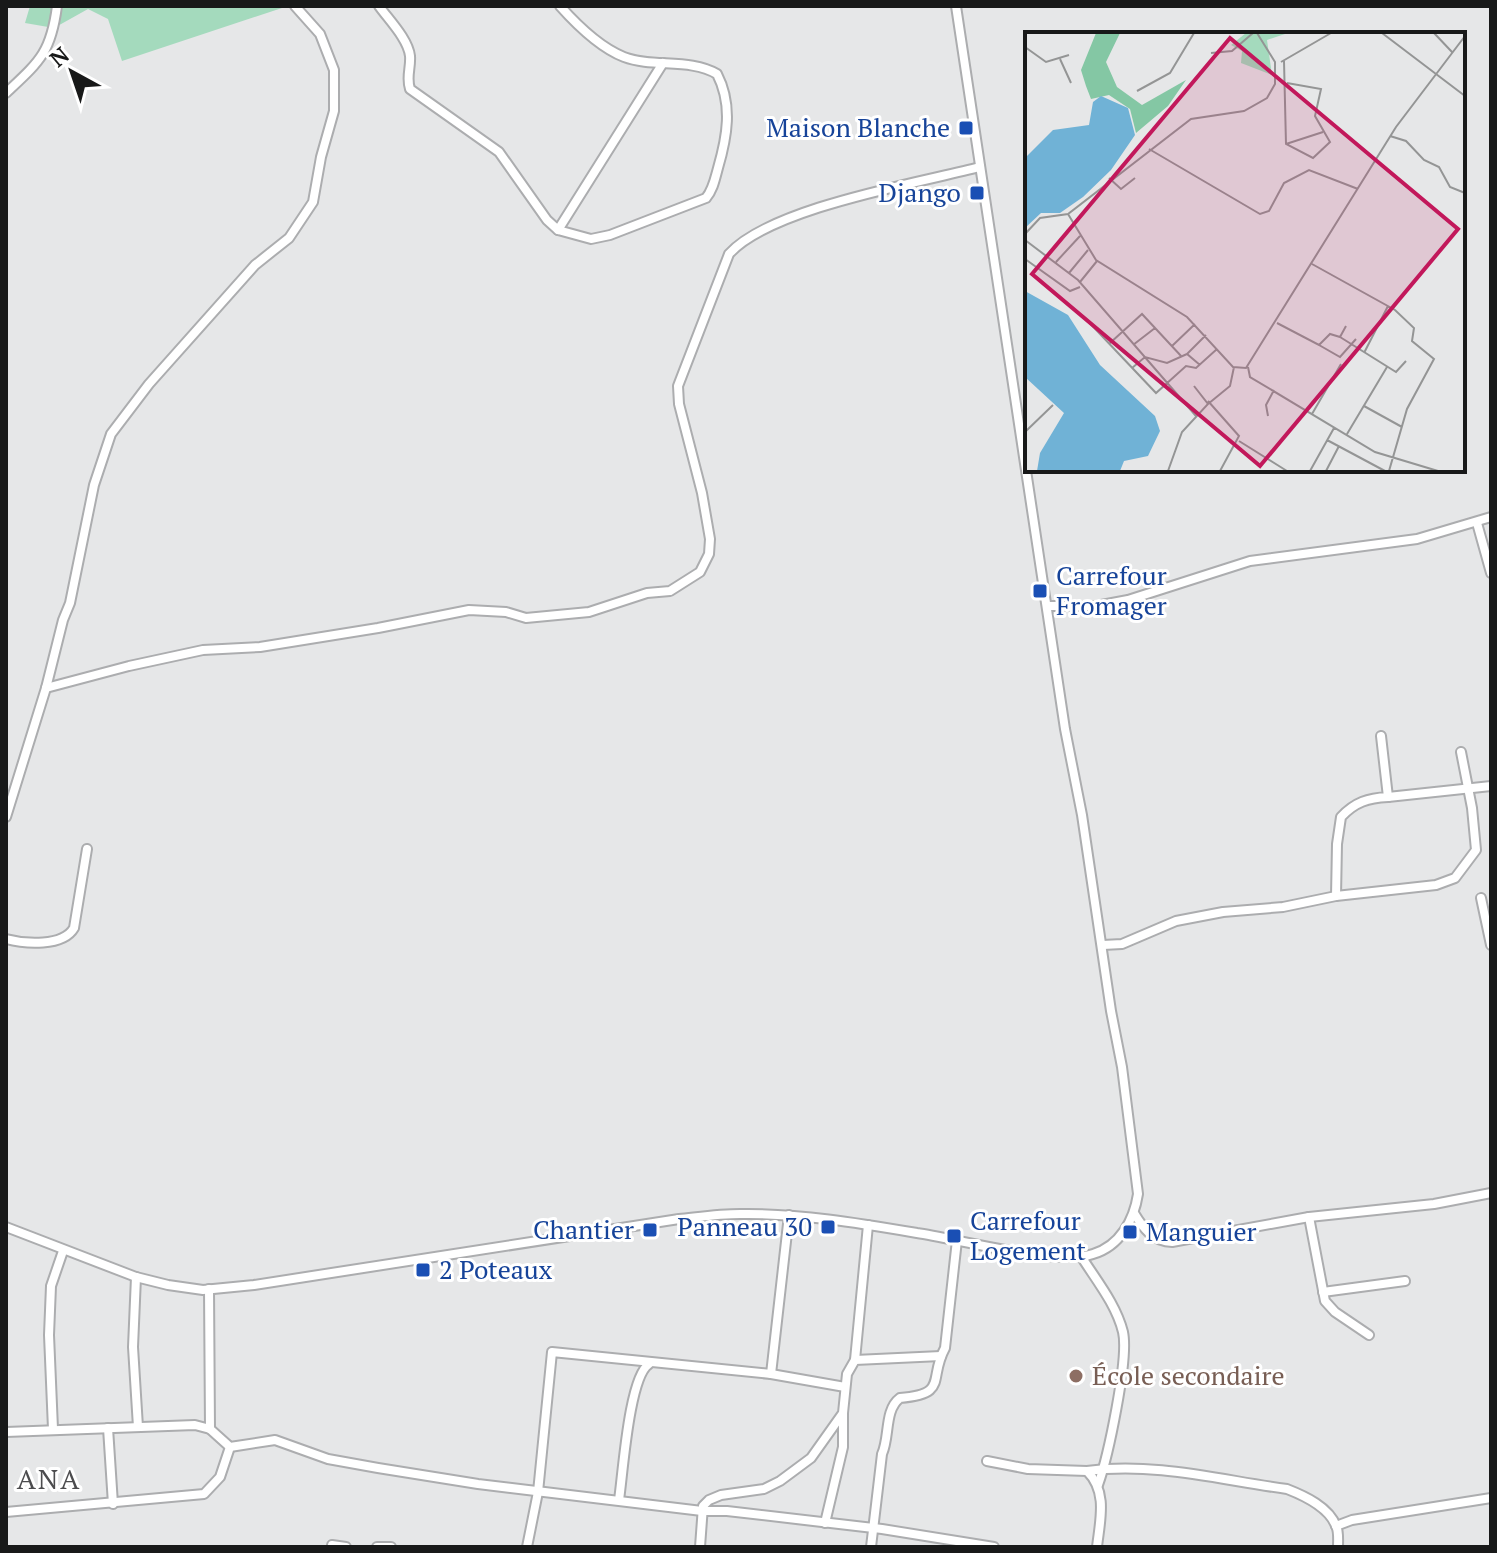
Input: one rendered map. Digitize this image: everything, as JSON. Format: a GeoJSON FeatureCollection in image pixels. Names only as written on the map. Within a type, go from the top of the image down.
{"type":"FeatureCollection","features":[{"type":"Feature","properties":{"kind":"street"},"geometry":{"type":"LineString","coordinates":[[6,93],[41,58],[50,44],[57,6]]}},
{"type":"Feature","properties":{"kind":"street"},"geometry":{"type":"LineString","coordinates":[[6,817],[70,603],[94,485],[111,434],[149,384],[255,265],[289,238],[313,202],[334,111],[334,70],[320,34],[295,6]]}},
{"type":"Feature","properties":{"kind":"street"},"geometry":{"type":"LineString","coordinates":[[379,6],[405,42],[410,55],[410,89],[499,152],[547,220],[558,230],[591,239],[610,235],[709,195],[728,125],[725,95],[715,72],[620,55],[560,6]]}},
{"type":"Feature","properties":{"kind":"street"},"geometry":{"type":"LineString","coordinates":[[956,6],[1025,458]]}},
{"type":"Feature","properties":{"kind":"street"},"geometry":{"type":"LineString","coordinates":[[558,230],[663,63]]}},
{"type":"Feature","properties":{"kind":"street"},"geometry":{"type":"LineString","coordinates":[[46,688],[194,651],[260,647],[469,610],[506,612],[526,618],[589,612],[647,593],[670,591],[705,565],[710,539],[702,493],[679,404],[678,386],[729,254],[735,246],[780,222],[826,204],[980,167]]}},
{"type":"Feature","properties":{"kind":"street"},"geometry":{"type":"LineString","coordinates":[[6,1227],[136,1277],[168,1285],[209,1289],[254,1285],[679,1219],[737,1214],[789,1215],[868,1225],[1040,1254],[1081,1256],[1099,1252],[1117,1239],[1134,1213],[1137,1180],[1103,945],[1065,729],[1027,472]]}},
{"type":"Feature","properties":{"kind":"street"},"geometry":{"type":"LineString","coordinates":[[1048,606],[1096,606],[1128,600],[1268,557],[1417,539],[1491,517]]}},
{"type":"Feature","properties":{"kind":"street"},"geometry":{"type":"LineString","coordinates":[[1477,523],[1491,573]]}},
{"type":"Feature","properties":{"kind":"street"},"geometry":{"type":"LineString","coordinates":[[1381,736],[1388,797]]}},
{"type":"Feature","properties":{"kind":"street"},"geometry":{"type":"LineString","coordinates":[[1103,945],[1122,944],[1176,921],[1223,912],[1283,907],[1336,896],[1436,885],[1455,878],[1476,850],[1461,752]]}},
{"type":"Feature","properties":{"kind":"street"},"geometry":{"type":"LineString","coordinates":[[1336,896],[1341,817],[1359,802],[1370,798],[1491,786]]}},
{"type":"Feature","properties":{"kind":"street"},"geometry":{"type":"LineString","coordinates":[[6,939],[19,943],[64,940],[70,934],[74,928],[87,849]]}},
{"type":"Feature","properties":{"kind":"street"},"geometry":{"type":"LineString","coordinates":[[1481,898],[1491,945]]}},
{"type":"Feature","properties":{"kind":"street"},"geometry":{"type":"LineString","coordinates":[[1134,1213],[1145,1231],[1162,1242],[1309,1217],[1434,1204],[1491,1193]]}},
{"type":"Feature","properties":{"kind":"street"},"geometry":{"type":"LineString","coordinates":[[771,1374],[789,1215]]}},
{"type":"Feature","properties":{"kind":"street"},"geometry":{"type":"LineString","coordinates":[[1309,1217],[1325,1301],[1335,1312],[1369,1335]]}},
{"type":"Feature","properties":{"kind":"street"},"geometry":{"type":"LineString","coordinates":[[825,1523],[843,1447],[845,1387],[847,1374],[855,1360],[868,1225]]}},
{"type":"Feature","properties":{"kind":"street"},"geometry":{"type":"LineString","coordinates":[[871,1547],[890,1410],[900,1398],[917,1397],[933,1388],[945,1348],[957,1240]]}},
{"type":"Feature","properties":{"kind":"street"},"geometry":{"type":"LineString","coordinates":[[53,1429],[49,1335],[51,1286],[63,1251]]}},
{"type":"Feature","properties":{"kind":"street"},"geometry":{"type":"LineString","coordinates":[[1081,1256],[1114,1308],[1125,1344],[1104,1467],[1098,1485],[1101,1505],[1097,1547]]}},
{"type":"Feature","properties":{"kind":"street"},"geometry":{"type":"LineString","coordinates":[[136,1277],[133,1347],[138,1427]]}},
{"type":"Feature","properties":{"kind":"street"},"geometry":{"type":"LineString","coordinates":[[1323,1292],[1405,1281]]}},
{"type":"Feature","properties":{"kind":"street"},"geometry":{"type":"LineString","coordinates":[[209,1289],[210,1429]]}},
{"type":"Feature","properties":{"kind":"street"},"geometry":{"type":"LineString","coordinates":[[527,1547],[538,1492],[552,1352],[771,1374],[845,1387]]}},
{"type":"Feature","properties":{"kind":"street"},"geometry":{"type":"LineString","coordinates":[[855,1360],[941,1356]]}},
{"type":"Feature","properties":{"kind":"street"},"geometry":{"type":"LineString","coordinates":[[619,1500],[633,1392],[641,1371],[650,1363]]}},
{"type":"Feature","properties":{"kind":"street"},"geometry":{"type":"LineString","coordinates":[[700,1547],[702,1511],[709,1500],[721,1495],[764,1489],[797,1469],[811,1458],[843,1413]]}},
{"type":"Feature","properties":{"kind":"street"},"geometry":{"type":"LineString","coordinates":[[6,1432],[195,1425],[210,1429],[230,1447]]}},
{"type":"Feature","properties":{"kind":"street"},"geometry":{"type":"LineString","coordinates":[[108,1428],[113,1504]]}},
{"type":"Feature","properties":{"kind":"street"},"geometry":{"type":"LineString","coordinates":[[230,1447],[275,1440],[328,1459],[538,1492],[702,1511],[727,1511],[994,1547]]}},
{"type":"Feature","properties":{"kind":"street"},"geometry":{"type":"LineString","coordinates":[[6,1512],[204,1494],[220,1477],[230,1447]]}},
{"type":"Feature","properties":{"kind":"street"},"geometry":{"type":"LineString","coordinates":[[987,1461],[1028,1469],[1087,1471],[1104,1467],[1134,1467],[1287,1489],[1307,1497],[1322,1508],[1336,1526],[1338,1547]]}},
{"type":"Feature","properties":{"kind":"street"},"geometry":{"type":"LineString","coordinates":[[1087,1471],[1098,1485]]}},
{"type":"Feature","properties":{"kind":"street"},"geometry":{"type":"LineString","coordinates":[[1336,1526],[1352,1520],[1491,1498]]}},
{"type":"Feature","properties":{"kind":"street"},"geometry":{"type":"LineString","coordinates":[[332,1545],[346,1547]]}},
{"type":"Feature","properties":{"kind":"street"},"geometry":{"type":"LineString","coordinates":[[377,1547],[391,1547]]}},
{"type":"Feature","properties":{"kind":"green space"},"geometry":{"type":"Polygon","coordinates":[[[30,6],[282,8],[122,61],[108,19],[88,9],[54,28],[25,23],[30,6]]]}},
{"type":"Feature","properties":{"kind":"place","name":"Maison Blanche"},"geometry":{"type":"Point","coordinates":[966,128]}},
{"type":"Feature","properties":{"kind":"place","name":"Django"},"geometry":{"type":"Point","coordinates":[977,193]}},
{"type":"Feature","properties":{"kind":"place","name":"Carrefour Fromager"},"geometry":{"type":"Point","coordinates":[1040,591]}},
{"type":"Feature","properties":{"kind":"place","name":"Panneau 30"},"geometry":{"type":"Point","coordinates":[828,1227]}},
{"type":"Feature","properties":{"kind":"place","name":"Chantier"},"geometry":{"type":"Point","coordinates":[650,1230]}},
{"type":"Feature","properties":{"kind":"place","name":"Manguier"},"geometry":{"type":"Point","coordinates":[1130,1232]}},
{"type":"Feature","properties":{"kind":"place","name":"Carrefour Logement"},"geometry":{"type":"Point","coordinates":[954,1236]}},
{"type":"Feature","properties":{"kind":"place","name":"2 Poteaux"},"geometry":{"type":"Point","coordinates":[423,1270]}},
{"type":"Feature","properties":{"kind":"place","name":"École secondaire"},"geometry":{"type":"Point","coordinates":[1076,1376]}},
{"type":"Feature","properties":{"kind":"district","name":"ANA"},"geometry":{"type":"Point","coordinates":[49,1479]}}]}
